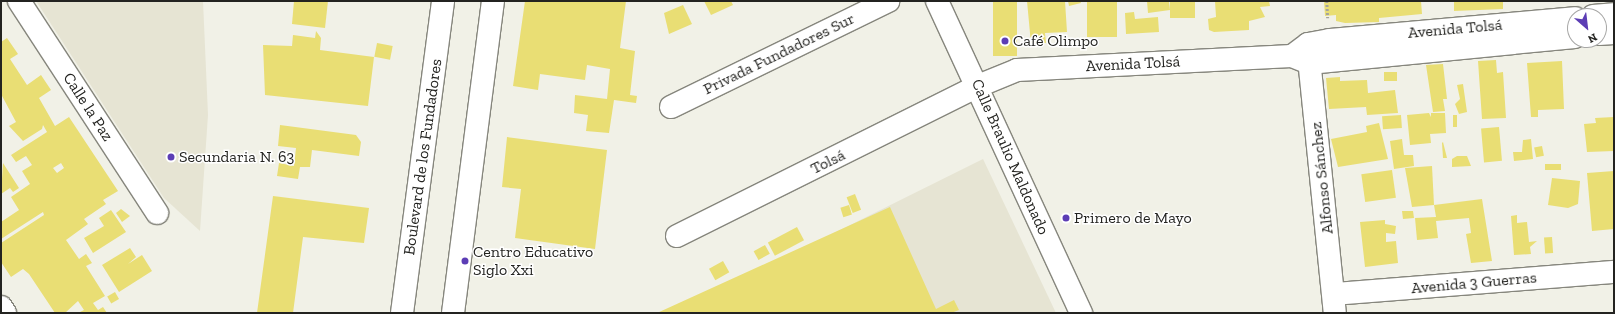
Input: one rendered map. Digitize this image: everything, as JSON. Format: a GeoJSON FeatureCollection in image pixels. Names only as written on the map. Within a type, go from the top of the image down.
{"type":"FeatureCollection","features":[{"type":"Feature","properties":{"kind":"street","name":"Calle la Paz"},"geometry":{"type":"LineString","coordinates":[[19,1],[157,213]]}},
{"type":"Feature","properties":{"kind":"street","name":"Boulevard de los Fundadores"},"geometry":{"type":"LineString","coordinates":[[402,313],[443,1]]}},
{"type":"Feature","properties":{"kind":"street"},"geometry":{"type":"LineString","coordinates":[[453,313],[493,1]]}},
{"type":"Feature","properties":{"kind":"street","name":"Privada Fundadores Sur"},"geometry":{"type":"LineString","coordinates":[[671,107],[888,1]]}},
{"type":"Feature","properties":{"kind":"street","name":"Calle Braulio Maldonado"},"geometry":{"type":"LineString","coordinates":[[937,1],[978,86],[1080,313]]}},
{"type":"Feature","properties":{"kind":"street","name":"Avenida Tolsá"},"geometry":{"type":"LineString","coordinates":[[1303,54],[1567,19]]}},
{"type":"Feature","properties":{"kind":"street","name":"Avenida Tolsá"},"geometry":{"type":"LineString","coordinates":[[978,86],[1017,70],[1567,38]]}},
{"type":"Feature","properties":{"kind":"street","name":"Alfonso Sánchez"},"geometry":{"type":"LineString","coordinates":[[1303,54],[1335,304]]}},
{"type":"Feature","properties":{"kind":"street","name":"Tolsá"},"geometry":{"type":"LineString","coordinates":[[677,236],[978,86]]}},
{"type":"Feature","properties":{"kind":"street","name":"Avenida 3 Guerras"},"geometry":{"type":"LineString","coordinates":[[1335,304],[1614,272]]}},
{"type":"Feature","properties":{"kind":"street"},"geometry":{"type":"LineString","coordinates":[[1,306],[5,313]]}},
{"type":"Feature","properties":{"kind":"shaded area","name":"Secundaria N. 63"},"geometry":{"type":"Polygon","coordinates":[[[36,1],[203,1],[208,115],[200,231],[164,198],[36,1]]]}},
{"type":"Feature","properties":{"kind":"shaded area"},"geometry":{"type":"Polygon","coordinates":[[[983,159],[1056,313],[673,313],[983,159]]]}},
{"type":"Feature","properties":{"kind":"building"},"geometry":{"type":"Polygon","coordinates":[[[294,1],[328,1],[325,28],[292,24],[294,1]]]}},
{"type":"Feature","properties":{"kind":"building"},"geometry":{"type":"Polygon","coordinates":[[[525,1],[626,1],[620,48],[635,51],[630,95],[637,96],[636,103],[614,100],[609,133],[586,131],[588,115],[574,113],[575,95],[607,99],[610,69],[587,65],[585,80],[540,74],[538,90],[513,86],[525,1]]]}},
{"type":"Feature","properties":{"kind":"building"},"geometry":{"type":"Polygon","coordinates":[[[704,1],[731,1],[733,5],[711,15],[704,1]]]}},
{"type":"Feature","properties":{"kind":"building"},"geometry":{"type":"Polygon","coordinates":[[[993,1],[1017,1],[1017,56],[993,56],[993,1]]]}},
{"type":"Feature","properties":{"kind":"building"},"geometry":{"type":"Polygon","coordinates":[[[1027,1],[1065,1],[1067,32],[1045,33],[1046,43],[1031,44],[1027,1]]]}},
{"type":"Feature","properties":{"kind":"building"},"geometry":{"type":"Polygon","coordinates":[[[1068,1],[1080,1],[1081,3],[1069,6],[1068,1]]]}},
{"type":"Feature","properties":{"kind":"building"},"geometry":{"type":"Polygon","coordinates":[[[1087,1],[1117,1],[1117,37],[1087,37],[1087,1]]]}},
{"type":"Feature","properties":{"kind":"building"},"geometry":{"type":"Polygon","coordinates":[[[1147,1],[1169,1],[1170,10],[1148,13],[1147,1]]]}},
{"type":"Feature","properties":{"kind":"building"},"geometry":{"type":"Polygon","coordinates":[[[1170,1],[1195,1],[1195,18],[1170,18],[1170,1]]]}},
{"type":"Feature","properties":{"kind":"building"},"geometry":{"type":"Polygon","coordinates":[[[1215,1],[1269,1],[1270,6],[1260,7],[1265,17],[1249,21],[1249,30],[1214,32],[1209,30],[1208,19],[1216,17],[1215,1]]]}},
{"type":"Feature","properties":{"kind":"building"},"geometry":{"type":"Polygon","coordinates":[[[1324,1],[1421,1],[1422,14],[1379,18],[1379,22],[1345,23],[1336,21],[1336,15],[1325,16],[1324,1]]]}},
{"type":"Feature","properties":{"kind":"building"},"geometry":{"type":"Polygon","coordinates":[[[1454,1],[1503,1],[1503,9],[1454,11],[1454,1]]]}},
{"type":"Feature","properties":{"kind":"building"},"geometry":{"type":"Polygon","coordinates":[[[683,5],[692,24],[669,34],[664,13],[683,5]]]}},
{"type":"Feature","properties":{"kind":"building"},"geometry":{"type":"Polygon","coordinates":[[[1134,12],[1135,19],[1158,17],[1159,32],[1126,34],[1125,13],[1134,12]]]}},
{"type":"Feature","properties":{"kind":"building"},"geometry":{"type":"Polygon","coordinates":[[[316,31],[321,38],[320,50],[374,57],[368,106],[265,95],[263,45],[292,46],[293,35],[315,38],[316,31]]]}},
{"type":"Feature","properties":{"kind":"building"},"geometry":{"type":"Polygon","coordinates":[[[7,38],[18,54],[10,59],[27,85],[41,75],[51,90],[39,98],[55,126],[69,117],[118,191],[103,200],[106,204],[84,219],[88,224],[66,240],[79,259],[86,254],[92,263],[86,266],[105,296],[93,303],[98,310],[103,307],[107,313],[78,313],[84,310],[78,301],[65,313],[55,313],[29,274],[23,269],[11,277],[1,262],[1,243],[44,215],[43,212],[1,239],[1,222],[19,210],[11,197],[30,184],[22,171],[32,165],[26,156],[16,162],[11,155],[47,132],[43,125],[42,129],[23,141],[9,126],[16,122],[1,94],[1,42],[7,38]],[[61,163],[53,168],[57,173],[64,168],[61,163]]]}},
{"type":"Feature","properties":{"kind":"building"},"geometry":{"type":"Polygon","coordinates":[[[377,43],[393,46],[390,60],[374,57],[377,43]]]}},
{"type":"Feature","properties":{"kind":"building"},"geometry":{"type":"Polygon","coordinates":[[[1496,60],[1497,73],[1503,72],[1506,118],[1482,119],[1478,61],[1496,60]]]}},
{"type":"Feature","properties":{"kind":"building"},"geometry":{"type":"Polygon","coordinates":[[[1562,61],[1564,109],[1538,110],[1538,117],[1531,117],[1527,63],[1562,61]]]}},
{"type":"Feature","properties":{"kind":"building"},"geometry":{"type":"Polygon","coordinates":[[[1443,64],[1447,99],[1443,99],[1445,111],[1433,112],[1426,65],[1443,64]]]}},
{"type":"Feature","properties":{"kind":"building"},"geometry":{"type":"Polygon","coordinates":[[[1384,72],[1397,72],[1397,81],[1384,81],[1384,72]]]}},
{"type":"Feature","properties":{"kind":"building"},"geometry":{"type":"Polygon","coordinates":[[[1340,77],[1340,81],[1367,80],[1368,93],[1395,90],[1398,113],[1367,115],[1366,107],[1329,109],[1326,78],[1340,77]]]}},
{"type":"Feature","properties":{"kind":"building"},"geometry":{"type":"Polygon","coordinates":[[[1463,84],[1467,112],[1459,114],[1455,104],[1460,99],[1457,85],[1463,84]]]}},
{"type":"Feature","properties":{"kind":"building"},"geometry":{"type":"Polygon","coordinates":[[[1429,113],[1431,117],[1431,113],[1445,113],[1446,133],[1430,134],[1431,143],[1410,145],[1407,115],[1429,113]]]}},
{"type":"Feature","properties":{"kind":"building"},"geometry":{"type":"Polygon","coordinates":[[[1401,115],[1402,128],[1383,129],[1382,116],[1401,115]]]}},
{"type":"Feature","properties":{"kind":"building"},"geometry":{"type":"Polygon","coordinates":[[[1453,115],[1457,115],[1457,127],[1453,127],[1453,115]]]}},
{"type":"Feature","properties":{"kind":"building"},"geometry":{"type":"Polygon","coordinates":[[[1614,117],[1614,151],[1587,152],[1584,124],[1596,123],[1595,118],[1614,117]]]}},
{"type":"Feature","properties":{"kind":"building"},"geometry":{"type":"Polygon","coordinates":[[[1379,123],[1388,159],[1338,167],[1331,139],[1367,132],[1366,126],[1379,123]]]}},
{"type":"Feature","properties":{"kind":"building"},"geometry":{"type":"Polygon","coordinates":[[[280,125],[356,135],[361,142],[359,156],[312,150],[310,167],[300,167],[298,179],[277,176],[279,163],[294,166],[296,148],[278,146],[280,125]]]}},
{"type":"Feature","properties":{"kind":"building"},"geometry":{"type":"Polygon","coordinates":[[[1499,127],[1502,161],[1484,162],[1481,129],[1499,127]]]}},
{"type":"Feature","properties":{"kind":"building"},"geometry":{"type":"Polygon","coordinates":[[[507,137],[607,150],[595,249],[515,238],[521,189],[502,187],[507,137]]]}},
{"type":"Feature","properties":{"kind":"building"},"geometry":{"type":"Polygon","coordinates":[[[1402,139],[1404,155],[1413,155],[1414,166],[1394,169],[1390,141],[1402,139]]]}},
{"type":"Feature","properties":{"kind":"building"},"geometry":{"type":"Polygon","coordinates":[[[1531,139],[1533,159],[1514,161],[1513,152],[1522,152],[1523,140],[1531,139]]]}},
{"type":"Feature","properties":{"kind":"building"},"geometry":{"type":"Polygon","coordinates":[[[1443,142],[1447,158],[1443,158],[1443,142]]]}},
{"type":"Feature","properties":{"kind":"building"},"geometry":{"type":"Polygon","coordinates":[[[1542,146],[1544,156],[1536,157],[1534,148],[1542,146]]]}},
{"type":"Feature","properties":{"kind":"building"},"geometry":{"type":"Polygon","coordinates":[[[1457,156],[1467,156],[1471,166],[1452,167],[1452,159],[1457,156]]]}},
{"type":"Feature","properties":{"kind":"building"},"geometry":{"type":"Polygon","coordinates":[[[3,163],[19,188],[13,192],[10,188],[1,194],[3,163]]]}},
{"type":"Feature","properties":{"kind":"building"},"geometry":{"type":"Polygon","coordinates":[[[1545,164],[1561,164],[1561,170],[1545,170],[1545,164]]]}},
{"type":"Feature","properties":{"kind":"building"},"geometry":{"type":"Polygon","coordinates":[[[1432,166],[1434,205],[1412,207],[1405,168],[1432,166]]]}},
{"type":"Feature","properties":{"kind":"building"},"geometry":{"type":"Polygon","coordinates":[[[1392,170],[1396,198],[1365,202],[1361,174],[1392,170]]]}},
{"type":"Feature","properties":{"kind":"building"},"geometry":{"type":"Polygon","coordinates":[[[1614,171],[1614,229],[1592,231],[1587,173],[1614,171]]]}},
{"type":"Feature","properties":{"kind":"building"},"geometry":{"type":"Polygon","coordinates":[[[1552,178],[1580,181],[1578,204],[1568,208],[1548,205],[1552,178]]]}},
{"type":"Feature","properties":{"kind":"building"},"geometry":{"type":"Polygon","coordinates":[[[855,194],[861,210],[853,213],[847,197],[855,194]]]}},
{"type":"Feature","properties":{"kind":"building"},"geometry":{"type":"Polygon","coordinates":[[[273,196],[369,208],[364,243],[303,237],[293,313],[257,313],[273,196]]]}},
{"type":"Feature","properties":{"kind":"building"},"geometry":{"type":"Polygon","coordinates":[[[1482,199],[1492,261],[1471,263],[1466,234],[1471,233],[1469,218],[1436,221],[1438,238],[1417,240],[1415,218],[1436,217],[1434,205],[1482,199]]]}},
{"type":"Feature","properties":{"kind":"building"},"geometry":{"type":"Polygon","coordinates":[[[849,205],[852,215],[843,217],[840,208],[849,205]]]}},
{"type":"Feature","properties":{"kind":"building"},"geometry":{"type":"Polygon","coordinates":[[[890,207],[936,309],[954,300],[959,310],[951,313],[657,313],[890,207]]]}},
{"type":"Feature","properties":{"kind":"building"},"geometry":{"type":"Polygon","coordinates":[[[121,209],[130,216],[122,222],[116,213],[121,209]]]}},
{"type":"Feature","properties":{"kind":"building"},"geometry":{"type":"Polygon","coordinates":[[[111,210],[126,232],[93,253],[84,238],[104,226],[99,218],[111,210]]]}},
{"type":"Feature","properties":{"kind":"building"},"geometry":{"type":"Polygon","coordinates":[[[1402,211],[1413,211],[1414,218],[1403,219],[1402,211]]]}},
{"type":"Feature","properties":{"kind":"building"},"geometry":{"type":"Polygon","coordinates":[[[1517,215],[1517,223],[1527,222],[1529,242],[1537,241],[1530,247],[1531,254],[1514,255],[1511,216],[1517,215]]]}},
{"type":"Feature","properties":{"kind":"building"},"geometry":{"type":"Polygon","coordinates":[[[1385,220],[1385,224],[1396,226],[1395,234],[1386,233],[1386,242],[1396,241],[1398,263],[1365,267],[1360,222],[1385,220]]]}},
{"type":"Feature","properties":{"kind":"building"},"geometry":{"type":"Polygon","coordinates":[[[797,227],[804,240],[775,256],[768,242],[797,227]]]}},
{"type":"Feature","properties":{"kind":"building"},"geometry":{"type":"Polygon","coordinates":[[[1552,237],[1553,253],[1545,254],[1544,238],[1552,237]]]}},
{"type":"Feature","properties":{"kind":"building"},"geometry":{"type":"Polygon","coordinates":[[[765,245],[770,254],[758,260],[754,251],[765,245]]]}},
{"type":"Feature","properties":{"kind":"building"},"geometry":{"type":"Polygon","coordinates":[[[130,248],[136,257],[128,264],[142,255],[152,271],[119,292],[102,265],[130,248]]]}},
{"type":"Feature","properties":{"kind":"building"},"geometry":{"type":"Polygon","coordinates":[[[723,261],[729,272],[715,280],[709,269],[723,261]]]}},
{"type":"Feature","properties":{"kind":"building"},"geometry":{"type":"Polygon","coordinates":[[[115,292],[119,299],[111,303],[107,296],[115,292]]]}},
{"type":"Feature","properties":{"kind":"place","name":"Café Olimpo"},"geometry":{"type":"Point","coordinates":[1005,41]}},
{"type":"Feature","properties":{"kind":"place","name":"Secundaria N. 63"},"geometry":{"type":"Point","coordinates":[171,157]}},
{"type":"Feature","properties":{"kind":"place","name":"Primero de Mayo"},"geometry":{"type":"Point","coordinates":[1066,218]}},
{"type":"Feature","properties":{"kind":"place","name":"Centro Educativo Siglo Xxi"},"geometry":{"type":"Point","coordinates":[465,261]}}]}
